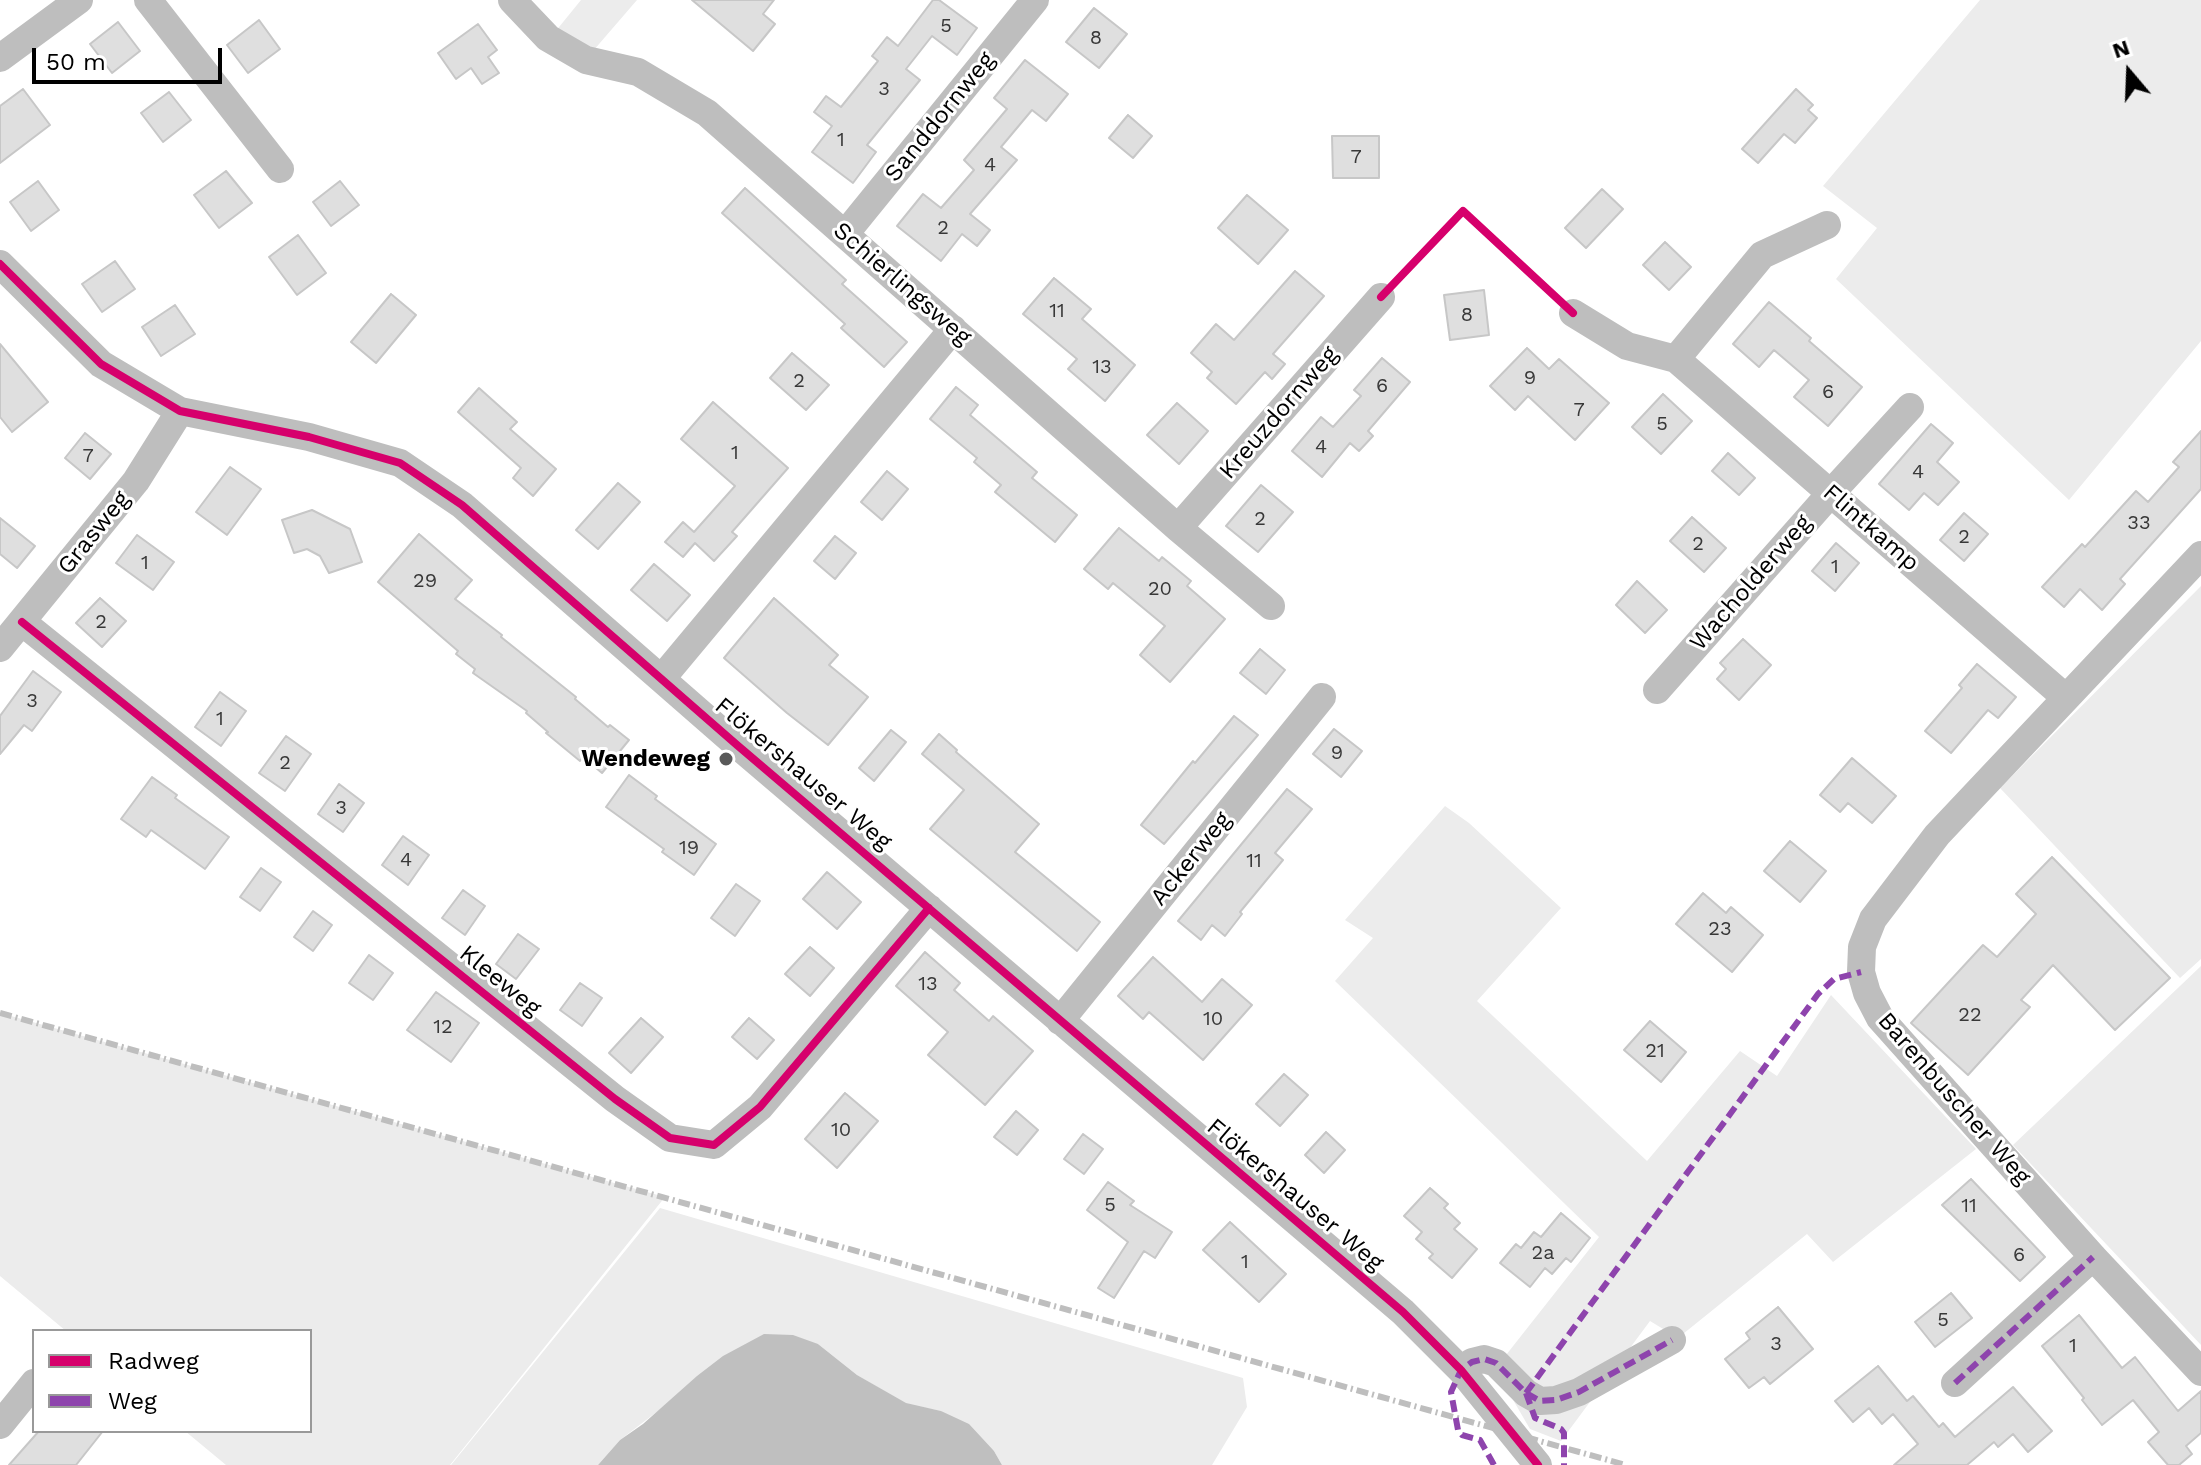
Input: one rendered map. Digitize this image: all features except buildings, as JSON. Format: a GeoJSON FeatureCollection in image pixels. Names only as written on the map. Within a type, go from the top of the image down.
{"type":"FeatureCollection","features":[{"type":"Feature","properties":{"kind":"street"},"geometry":{"type":"LineString","coordinates":[[0,58],[79,0]]}},
{"type":"Feature","properties":{"kind":"street"},"geometry":{"type":"LineString","coordinates":[[148,0],[280,169]]}},
{"type":"Feature","properties":{"kind":"street","name":"Schierlingsweg"},"geometry":{"type":"LineString","coordinates":[[512,0],[548,38],[586,60],[638,72],[707,113],[1178,528],[1271,606]]}},
{"type":"Feature","properties":{"kind":"street","name":"Sanddornweg"},"geometry":{"type":"LineString","coordinates":[[845,234],[1035,0]]}},
{"type":"Feature","properties":{"kind":"street"},"geometry":{"type":"LineString","coordinates":[[1676,359],[1762,255],[1827,225]]}},
{"type":"Feature","properties":{"kind":"street","name":"Flökershauser Weg"},"geometry":{"type":"LineString","coordinates":[[0,264],[101,364],[180,411],[309,437],[400,463],[462,505],[1403,1312],[1461,1370],[1516,1446],[1538,1465]]}},
{"type":"Feature","properties":{"kind":"street","name":"Kreuzdornweg"},"geometry":{"type":"LineString","coordinates":[[1178,528],[1381,297]]}},
{"type":"Feature","properties":{"kind":"street","name":"Flintkamp"},"geometry":{"type":"LineString","coordinates":[[1573,313],[1627,346],[1676,359],[2066,698]]}},
{"type":"Feature","properties":{"kind":"street"},"geometry":{"type":"LineString","coordinates":[[662,678],[953,329]]}},
{"type":"Feature","properties":{"kind":"street","name":"Wacholderweg"},"geometry":{"type":"LineString","coordinates":[[1657,690],[1910,407]]}},
{"type":"Feature","properties":{"kind":"street","name":"Grasweg"},"geometry":{"type":"LineString","coordinates":[[0,648],[136,481],[180,411]]}},
{"type":"Feature","properties":{"kind":"street","name":"Barenbuscher Weg"},"geometry":{"type":"LineString","coordinates":[[2201,555],[1937,835],[1873,919],[1862,947],[1861,972],[1867,993],[1880,1018],[2093,1257],[2201,1372]]}},
{"type":"Feature","properties":{"kind":"street","name":"Kleeweg"},"geometry":{"type":"LineString","coordinates":[[22,622],[615,1099],[670,1138],[714,1145],[760,1107],[929,908]]}},
{"type":"Feature","properties":{"kind":"street","name":"Ackerweg"},"geometry":{"type":"LineString","coordinates":[[1060,1021],[1322,697]]}},
{"type":"Feature","properties":{"kind":"street"},"geometry":{"type":"LineString","coordinates":[[1955,1383],[2093,1257]]}},
{"type":"Feature","properties":{"kind":"street"},"geometry":{"type":"LineString","coordinates":[[1461,1370],[1472,1362],[1484,1359],[1496,1363],[1526,1393],[1540,1401],[1556,1400],[1579,1392],[1672,1340]]}},
{"type":"Feature","properties":{"kind":"street"},"geometry":{"type":"LineString","coordinates":[[0,1425],[32,1385]]}},
{"type":"Feature","properties":{"kind":"shaded area"},"geometry":{"type":"Polygon","coordinates":[[[581,0],[637,0],[593,51],[555,32],[581,0]]]}},
{"type":"Feature","properties":{"kind":"shaded area"},"geometry":{"type":"Polygon","coordinates":[[[1980,0],[2201,0],[2201,341],[2069,500],[1836,279],[1877,228],[1823,186],[1980,0]]]}},
{"type":"Feature","properties":{"kind":"shaded area"},"geometry":{"type":"Polygon","coordinates":[[[2201,586],[2201,959],[2180,978],[2000,788],[2201,586]]]}},
{"type":"Feature","properties":{"kind":"shaded area"},"geometry":{"type":"Polygon","coordinates":[[[1445,806],[1469,823],[1561,908],[1477,1001],[1647,1161],[1740,1051],[1777,1076],[1831,995],[1976,1149],[1833,1262],[1807,1234],[1678,1338],[1650,1321],[1561,1441],[1530,1429],[1495,1369],[1599,1237],[1335,981],[1373,938],[1345,920],[1445,806]]]}},
{"type":"Feature","properties":{"kind":"shaded area"},"geometry":{"type":"Polygon","coordinates":[[[2201,966],[2201,1345],[2013,1145],[2201,966]]]}},
{"type":"Feature","properties":{"kind":"shaded area"},"geometry":{"type":"Polygon","coordinates":[[[0,1013],[665,1197],[450,1465],[226,1465],[187,1433],[312,1433],[312,1329],[64,1329],[0,1276],[0,1013]]]}},
{"type":"Feature","properties":{"kind":"shaded area"},"geometry":{"type":"Polygon","coordinates":[[[660,1208],[1243,1378],[1247,1407],[1212,1465],[1002,1465],[994,1451],[941,1411],[906,1404],[857,1375],[818,1344],[667,1404],[620,1440],[598,1465],[451,1465],[660,1208]]]}},
{"type":"Feature","properties":{"kind":"shaded area"},"geometry":{"type":"Polygon","coordinates":[[[764,1334],[793,1335],[818,1344],[857,1375],[906,1403],[941,1411],[969,1424],[994,1451],[1002,1465],[598,1465],[620,1440],[697,1376],[723,1356],[764,1334]]]}},
{"type":"Feature","properties":{"kind":"railway"},"geometry":{"type":"LineString","coordinates":[[0,1013],[1626,1465]]}},
{"type":"Feature","properties":{"kind":"marked path"},"geometry":{"type":"LineString","coordinates":[[1526,1393],[1818,994],[1834,979],[1861,972]]}},
{"type":"Feature","properties":{"kind":"marked path"},"geometry":{"type":"LineString","coordinates":[[1955,1383],[2093,1257]]}},
{"type":"Feature","properties":{"kind":"marked path"},"geometry":{"type":"LineString","coordinates":[[1494,1465],[1480,1440],[1462,1435],[1458,1430],[1451,1392],[1461,1370],[1472,1362],[1484,1359],[1496,1363],[1526,1393],[1540,1401],[1556,1400],[1579,1392],[1672,1340]]}},
{"type":"Feature","properties":{"kind":"marked path"},"geometry":{"type":"LineString","coordinates":[[1526,1393],[1535,1418],[1564,1433],[1564,1465]]}},
{"type":"Feature","properties":{"kind":"cycle path"},"geometry":{"type":"LineString","coordinates":[[1381,297],[1463,211],[1573,313]]}},
{"type":"Feature","properties":{"kind":"cycle path"},"geometry":{"type":"LineString","coordinates":[[0,264],[101,364],[180,411],[309,437],[400,463],[462,505],[737,745],[1403,1312],[1461,1370],[1538,1465]]}},
{"type":"Feature","properties":{"kind":"cycle path"},"geometry":{"type":"LineString","coordinates":[[22,622],[615,1099],[670,1138],[714,1145],[760,1107],[929,908]]}},
{"type":"Feature","properties":{"kind":"place","name":"Wendeweg"},"geometry":{"type":"Point","coordinates":[726,759]}}]}
